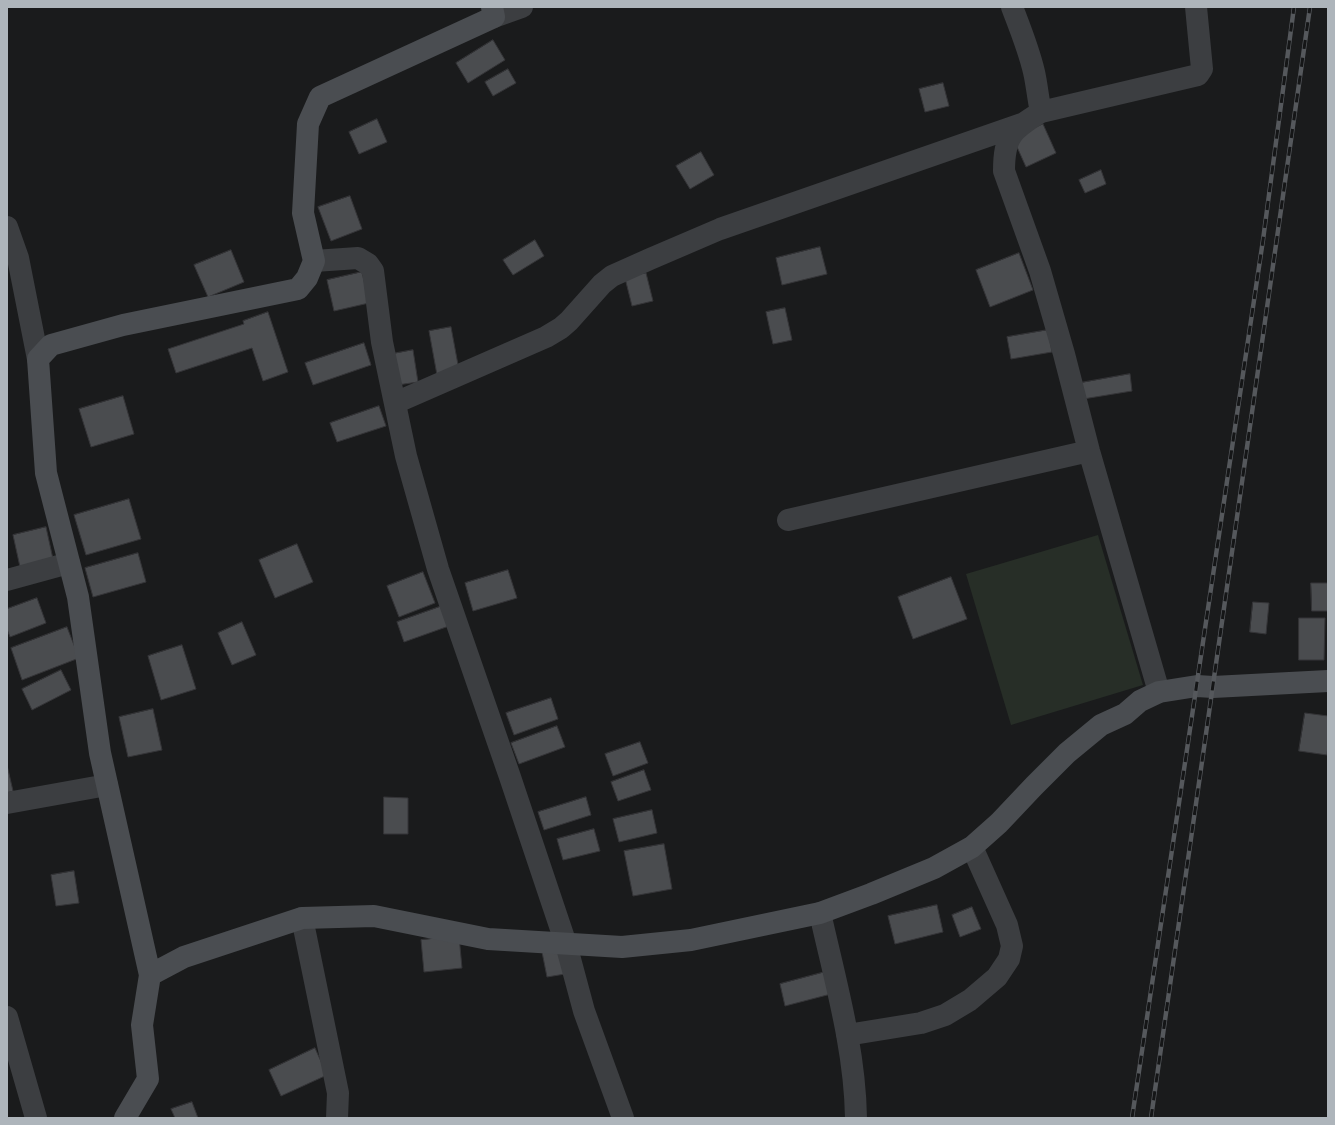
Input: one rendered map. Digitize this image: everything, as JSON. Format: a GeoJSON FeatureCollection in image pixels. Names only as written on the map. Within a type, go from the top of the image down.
{"type":"FeatureCollection","features":[{"type":"Feature","properties":{"kind":"street"},"geometry":{"type":"LineString","coordinates":[[38,359],[51,345],[122,325],[298,289],[307,278],[314,261],[303,213],[308,124],[320,97],[493,12],[522,7]]}},
{"type":"Feature","properties":{"kind":"street"},"geometry":{"type":"LineString","coordinates":[[1012,7],[1030,60],[1041,112]]}},
{"type":"Feature","properties":{"kind":"street"},"geometry":{"type":"LineString","coordinates":[[1158,692],[1089,451],[1064,354],[1040,271],[1004,171],[1004,156],[1009,137],[1022,124],[1041,112],[1198,75],[1202,69],[1196,7]]}},
{"type":"Feature","properties":{"kind":"street"},"geometry":{"type":"LineString","coordinates":[[395,403],[517,350],[556,331],[569,321],[602,284],[612,276],[650,259],[720,229],[1022,124]]}},
{"type":"Feature","properties":{"kind":"street"},"geometry":{"type":"LineString","coordinates":[[7,227],[18,258],[38,359],[46,473],[78,597],[100,753],[150,975],[142,1025],[148,1079],[125,1118]]}},
{"type":"Feature","properties":{"kind":"street"},"geometry":{"type":"LineString","coordinates":[[314,261],[358,258],[368,264],[373,271],[382,342],[406,456],[438,569],[566,944],[584,1011],[616,1116]]}},
{"type":"Feature","properties":{"kind":"street"},"geometry":{"type":"LineString","coordinates":[[788,520],[1089,451]]}},
{"type":"Feature","properties":{"kind":"street"},"geometry":{"type":"LineString","coordinates":[[7,580],[69,563]]}},
{"type":"Feature","properties":{"kind":"street"},"geometry":{"type":"LineString","coordinates":[[150,975],[184,957],[302,918],[374,916],[488,939],[622,947],[690,940],[820,913],[934,868],[972,846],[999,823],[1067,753],[1101,725],[1125,714],[1140,701],[1158,692],[1197,686],[1220,687],[1328,681]]}},
{"type":"Feature","properties":{"kind":"street"},"geometry":{"type":"LineString","coordinates":[[7,803],[107,785]]}},
{"type":"Feature","properties":{"kind":"street"},"geometry":{"type":"LineString","coordinates":[[847,1035],[922,1022],[945,1015],[970,1000],[998,977],[1009,959],[1012,946],[1007,925],[972,846]]}},
{"type":"Feature","properties":{"kind":"street"},"geometry":{"type":"LineString","coordinates":[[820,913],[847,1035],[856,1118]]}},
{"type":"Feature","properties":{"kind":"street"},"geometry":{"type":"LineString","coordinates":[[302,918],[338,1093],[337,1118]]}},
{"type":"Feature","properties":{"kind":"street"},"geometry":{"type":"LineString","coordinates":[[7,1017],[36,1118]]}},
{"type":"Feature","properties":{"kind":"shaded area"},"geometry":{"type":"Polygon","coordinates":[[[1098,535],[1143,685],[1011,725],[966,574],[1098,535]]]}},
{"type":"Feature","properties":{"kind":"building"},"geometry":{"type":"Polygon","coordinates":[[[493,40],[505,60],[468,83],[456,63],[493,40]]]}},
{"type":"Feature","properties":{"kind":"building"},"geometry":{"type":"Polygon","coordinates":[[[508,69],[516,83],[493,96],[485,82],[508,69]]]}},
{"type":"Feature","properties":{"kind":"building"},"geometry":{"type":"Polygon","coordinates":[[[943,83],[949,106],[925,112],[919,89],[943,83]]]}},
{"type":"Feature","properties":{"kind":"building"},"geometry":{"type":"Polygon","coordinates":[[[377,119],[387,142],[359,154],[349,132],[377,119]]]}},
{"type":"Feature","properties":{"kind":"building"},"geometry":{"type":"Polygon","coordinates":[[[1043,124],[1056,153],[1026,167],[1013,138],[1043,124]]]}},
{"type":"Feature","properties":{"kind":"building"},"geometry":{"type":"Polygon","coordinates":[[[701,152],[714,175],[690,189],[676,166],[701,152]]]}},
{"type":"Feature","properties":{"kind":"building"},"geometry":{"type":"Polygon","coordinates":[[[1101,170],[1106,184],[1085,193],[1079,180],[1101,170]]]}},
{"type":"Feature","properties":{"kind":"building"},"geometry":{"type":"Polygon","coordinates":[[[350,196],[362,229],[331,241],[318,207],[350,196]]]}},
{"type":"Feature","properties":{"kind":"building"},"geometry":{"type":"Polygon","coordinates":[[[535,240],[544,256],[513,275],[503,260],[535,240]]]}},
{"type":"Feature","properties":{"kind":"building"},"geometry":{"type":"Polygon","coordinates":[[[820,247],[827,274],[782,285],[776,258],[820,247]]]}},
{"type":"Feature","properties":{"kind":"building"},"geometry":{"type":"Polygon","coordinates":[[[231,250],[244,282],[208,297],[194,265],[231,250]]]}},
{"type":"Feature","properties":{"kind":"building"},"geometry":{"type":"Polygon","coordinates":[[[1019,253],[1033,290],[990,307],[976,270],[1019,253]]]}},
{"type":"Feature","properties":{"kind":"building"},"geometry":{"type":"Polygon","coordinates":[[[362,272],[369,303],[334,311],[327,280],[362,272]]]}},
{"type":"Feature","properties":{"kind":"building"},"geometry":{"type":"Polygon","coordinates":[[[646,273],[653,301],[632,306],[625,278],[646,273]]]}},
{"type":"Feature","properties":{"kind":"building"},"geometry":{"type":"Polygon","coordinates":[[[785,308],[792,340],[773,344],[766,312],[785,308]]]}},
{"type":"Feature","properties":{"kind":"building"},"geometry":{"type":"Polygon","coordinates":[[[268,312],[288,372],[263,381],[252,348],[176,373],[168,349],[244,324],[243,321],[268,312]]]}},
{"type":"Feature","properties":{"kind":"building"},"geometry":{"type":"Polygon","coordinates":[[[451,327],[459,370],[437,375],[429,331],[451,327]]]}},
{"type":"Feature","properties":{"kind":"building"},"geometry":{"type":"Polygon","coordinates":[[[1048,330],[1052,352],[1011,359],[1007,337],[1048,330]]]}},
{"type":"Feature","properties":{"kind":"building"},"geometry":{"type":"Polygon","coordinates":[[[364,343],[371,365],[313,385],[305,363],[364,343]]]}},
{"type":"Feature","properties":{"kind":"building"},"geometry":{"type":"Polygon","coordinates":[[[413,350],[418,382],[397,385],[392,354],[413,350]]]}},
{"type":"Feature","properties":{"kind":"building"},"geometry":{"type":"Polygon","coordinates":[[[1130,374],[1132,391],[1083,399],[1080,383],[1130,374]]]}},
{"type":"Feature","properties":{"kind":"building"},"geometry":{"type":"Polygon","coordinates":[[[123,396],[134,434],[91,447],[79,409],[123,396]]]}},
{"type":"Feature","properties":{"kind":"building"},"geometry":{"type":"Polygon","coordinates":[[[379,406],[386,426],[337,442],[330,423],[379,406]]]}},
{"type":"Feature","properties":{"kind":"building"},"geometry":{"type":"Polygon","coordinates":[[[129,499],[141,539],[86,555],[74,515],[129,499]]]}},
{"type":"Feature","properties":{"kind":"building"},"geometry":{"type":"Polygon","coordinates":[[[46,527],[53,559],[20,567],[13,535],[46,527]]]}},
{"type":"Feature","properties":{"kind":"building"},"geometry":{"type":"Polygon","coordinates":[[[297,544],[313,582],[275,598],[259,560],[297,544]]]}},
{"type":"Feature","properties":{"kind":"building"},"geometry":{"type":"Polygon","coordinates":[[[138,553],[146,582],[93,597],[85,568],[138,553]]]}},
{"type":"Feature","properties":{"kind":"building"},"geometry":{"type":"Polygon","coordinates":[[[508,570],[517,598],[473,611],[465,583],[508,570]]]}},
{"type":"Feature","properties":{"kind":"building"},"geometry":{"type":"Polygon","coordinates":[[[423,572],[435,603],[399,617],[387,586],[423,572]]]}},
{"type":"Feature","properties":{"kind":"building"},"geometry":{"type":"Polygon","coordinates":[[[951,577],[967,619],[913,639],[898,597],[951,577]]]}},
{"type":"Feature","properties":{"kind":"building"},"geometry":{"type":"Polygon","coordinates":[[[1311,583],[1328,583],[1328,611],[1312,611],[1311,583]]]}},
{"type":"Feature","properties":{"kind":"building"},"geometry":{"type":"Polygon","coordinates":[[[37,598],[46,623],[10,637],[7,629],[7,609],[37,598]]]}},
{"type":"Feature","properties":{"kind":"building"},"geometry":{"type":"Polygon","coordinates":[[[1253,602],[1269,603],[1266,634],[1250,632],[1253,602]]]}},
{"type":"Feature","properties":{"kind":"building"},"geometry":{"type":"Polygon","coordinates":[[[442,606],[449,626],[404,642],[397,622],[442,606]]]}},
{"type":"Feature","properties":{"kind":"building"},"geometry":{"type":"Polygon","coordinates":[[[1299,618],[1325,618],[1324,660],[1299,660],[1299,618]]]}},
{"type":"Feature","properties":{"kind":"building"},"geometry":{"type":"Polygon","coordinates":[[[242,622],[256,655],[232,665],[218,633],[242,622]]]}},
{"type":"Feature","properties":{"kind":"building"},"geometry":{"type":"Polygon","coordinates":[[[67,627],[79,658],[22,680],[11,648],[67,627]]]}},
{"type":"Feature","properties":{"kind":"building"},"geometry":{"type":"Polygon","coordinates":[[[182,645],[196,689],[161,700],[148,656],[182,645]]]}},
{"type":"Feature","properties":{"kind":"building"},"geometry":{"type":"Polygon","coordinates":[[[61,670],[71,690],[32,710],[22,689],[61,670]]]}},
{"type":"Feature","properties":{"kind":"building"},"geometry":{"type":"Polygon","coordinates":[[[551,698],[558,719],[514,735],[506,713],[551,698]]]}},
{"type":"Feature","properties":{"kind":"building"},"geometry":{"type":"Polygon","coordinates":[[[153,709],[162,750],[128,757],[119,717],[153,709]]]}},
{"type":"Feature","properties":{"kind":"building"},"geometry":{"type":"Polygon","coordinates":[[[1305,713],[1328,716],[1327,755],[1299,751],[1305,713]]]}},
{"type":"Feature","properties":{"kind":"building"},"geometry":{"type":"Polygon","coordinates":[[[557,726],[565,747],[519,764],[511,743],[557,726]]]}},
{"type":"Feature","properties":{"kind":"building"},"geometry":{"type":"Polygon","coordinates":[[[640,742],[648,763],[613,776],[605,754],[640,742]]]}},
{"type":"Feature","properties":{"kind":"building"},"geometry":{"type":"Polygon","coordinates":[[[7,765],[13,791],[7,793],[7,765]]]}},
{"type":"Feature","properties":{"kind":"building"},"geometry":{"type":"Polygon","coordinates":[[[644,770],[651,790],[618,801],[611,782],[644,770]]]}},
{"type":"Feature","properties":{"kind":"building"},"geometry":{"type":"Polygon","coordinates":[[[384,797],[408,798],[408,834],[384,834],[384,797]]]}},
{"type":"Feature","properties":{"kind":"building"},"geometry":{"type":"Polygon","coordinates":[[[586,797],[591,815],[544,830],[538,812],[586,797]]]}},
{"type":"Feature","properties":{"kind":"building"},"geometry":{"type":"Polygon","coordinates":[[[652,810],[657,833],[619,842],[613,819],[652,810]]]}},
{"type":"Feature","properties":{"kind":"building"},"geometry":{"type":"Polygon","coordinates":[[[594,829],[600,851],[563,860],[557,839],[594,829]]]}},
{"type":"Feature","properties":{"kind":"building"},"geometry":{"type":"Polygon","coordinates":[[[664,844],[672,889],[633,896],[624,851],[664,844]]]}},
{"type":"Feature","properties":{"kind":"building"},"geometry":{"type":"Polygon","coordinates":[[[74,871],[79,903],[56,906],[51,875],[74,871]]]}},
{"type":"Feature","properties":{"kind":"building"},"geometry":{"type":"Polygon","coordinates":[[[937,905],[943,932],[895,944],[888,916],[937,905]]]}},
{"type":"Feature","properties":{"kind":"building"},"geometry":{"type":"Polygon","coordinates":[[[972,907],[981,929],[960,937],[952,915],[972,907]]]}},
{"type":"Feature","properties":{"kind":"building"},"geometry":{"type":"Polygon","coordinates":[[[459,936],[462,968],[424,972],[421,940],[459,936]]]}},
{"type":"Feature","properties":{"kind":"building"},"geometry":{"type":"Polygon","coordinates":[[[560,948],[565,974],[547,977],[542,952],[560,948]]]}},
{"type":"Feature","properties":{"kind":"building"},"geometry":{"type":"Polygon","coordinates":[[[825,972],[831,994],[785,1006],[780,984],[825,972]]]}},
{"type":"Feature","properties":{"kind":"building"},"geometry":{"type":"Polygon","coordinates":[[[315,1048],[327,1075],[281,1096],[269,1070],[315,1048]]]}},
{"type":"Feature","properties":{"kind":"building"},"geometry":{"type":"Polygon","coordinates":[[[192,1102],[198,1118],[175,1118],[171,1109],[192,1102]]]}},
{"type":"Feature","properties":{"kind":"railway"},"geometry":{"type":"LineString","coordinates":[[1132,1118],[1263,240],[1294,7]]}},
{"type":"Feature","properties":{"kind":"railway"},"geometry":{"type":"LineString","coordinates":[[1151,1118],[1310,7]]}}]}
